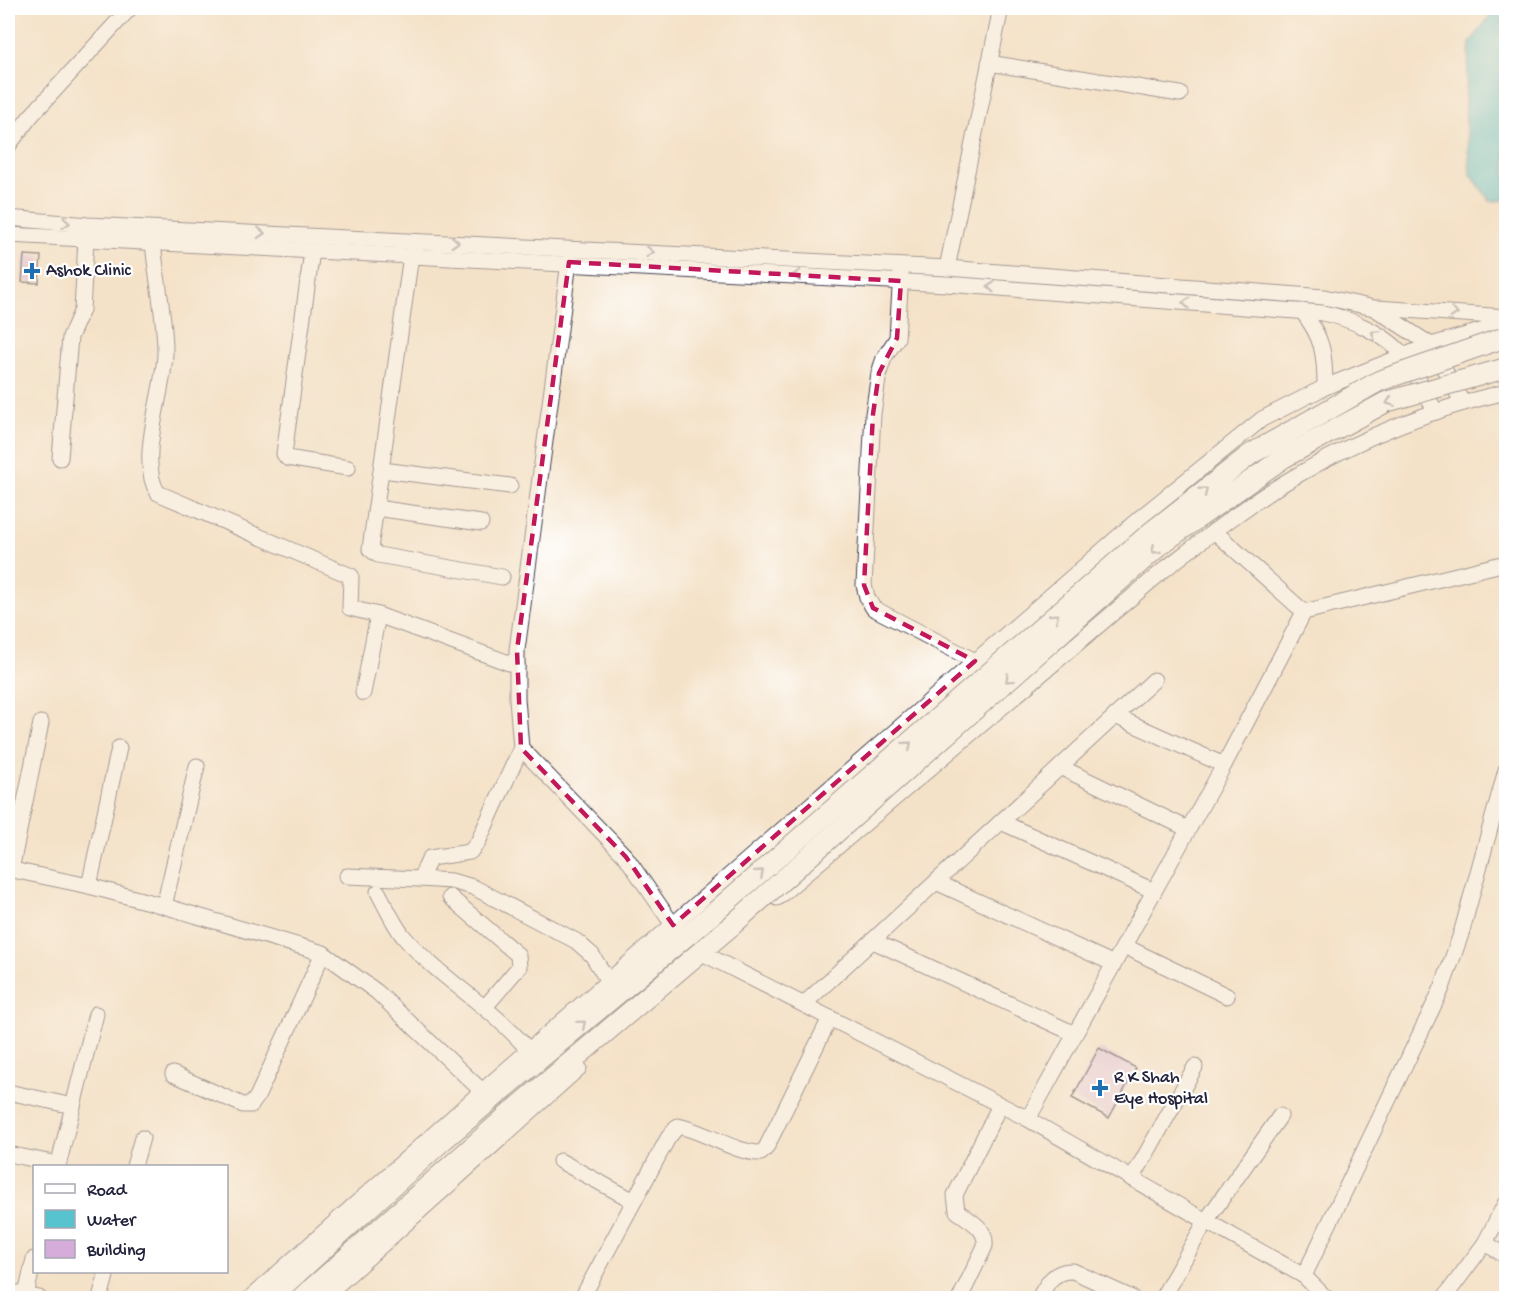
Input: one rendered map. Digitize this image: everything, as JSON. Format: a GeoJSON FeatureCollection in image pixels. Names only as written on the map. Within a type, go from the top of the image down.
{"type":"FeatureCollection","features":[{"type":"Feature","properties":{"kind":"main road"},"geometry":{"type":"LineString","coordinates":[[270,1299],[442,1141],[716,911],[1150,533],[1251,454],[1379,381],[1506,337]]}},
{"type":"Feature","properties":{"kind":"main road"},"geometry":{"type":"LineString","coordinates":[[301,1299],[507,1116],[731,926],[1161,544],[1283,458],[1386,402],[1506,368]]}},
{"type":"Feature","properties":{"kind":"street"},"geometry":{"type":"LineString","coordinates":[[8,146],[30,117],[130,8]]}},
{"type":"Feature","properties":{"kind":"street"},"geometry":{"type":"LineString","coordinates":[[947,268],[1001,8]]}},
{"type":"Feature","properties":{"kind":"street"},"geometry":{"type":"LineString","coordinates":[[989,63],[1180,94]]}},
{"type":"Feature","properties":{"kind":"street"},"geometry":{"type":"LineString","coordinates":[[8,218],[87,225],[902,265],[1324,297],[1374,308],[1506,317]]}},
{"type":"Feature","properties":{"kind":"street"},"geometry":{"type":"LineString","coordinates":[[8,234],[86,240],[569,262],[901,281],[1322,313],[1352,320],[1383,339],[1405,357],[1436,412]]}},
{"type":"Feature","properties":{"kind":"street"},"geometry":{"type":"LineString","coordinates":[[60,458],[70,337],[82,310],[86,240]]}},
{"type":"Feature","properties":{"kind":"street"},"geometry":{"type":"LineString","coordinates":[[153,242],[165,352],[150,459],[151,482],[158,492],[346,572],[352,581],[350,608],[378,615],[517,666]]}},
{"type":"Feature","properties":{"kind":"street"},"geometry":{"type":"LineString","coordinates":[[312,251],[284,454],[287,458],[348,468]]}},
{"type":"Feature","properties":{"kind":"street"},"geometry":{"type":"LineString","coordinates":[[411,255],[382,470],[370,540],[372,552],[502,577]]}},
{"type":"Feature","properties":{"kind":"street"},"geometry":{"type":"LineString","coordinates":[[420,879],[430,858],[470,852],[475,848],[521,748],[517,666],[569,262]]}},
{"type":"Feature","properties":{"kind":"street"},"geometry":{"type":"LineString","coordinates":[[902,265],[897,338],[879,373],[873,414],[864,585],[873,608],[975,661]]}},
{"type":"Feature","properties":{"kind":"street"},"geometry":{"type":"LineString","coordinates":[[1374,308],[1431,345],[1462,402]]}},
{"type":"Feature","properties":{"kind":"street"},"geometry":{"type":"LineString","coordinates":[[1302,311],[1321,340],[1325,358],[1325,387]]}},
{"type":"Feature","properties":{"kind":"street"},"geometry":{"type":"LineString","coordinates":[[250,1299],[482,1091],[975,661],[1141,517],[1262,419],[1325,387],[1431,345],[1506,324]]}},
{"type":"Feature","properties":{"kind":"street"},"geometry":{"type":"LineString","coordinates":[[323,1299],[518,1121],[708,956],[1155,577],[1214,531],[1303,472],[1403,423],[1462,402],[1506,392]]}},
{"type":"Feature","properties":{"kind":"street"},"geometry":{"type":"LineString","coordinates":[[382,470],[510,486]]}},
{"type":"Feature","properties":{"kind":"street"},"geometry":{"type":"LineString","coordinates":[[376,508],[481,523]]}},
{"type":"Feature","properties":{"kind":"street"},"geometry":{"type":"LineString","coordinates":[[1214,531],[1304,612]]}},
{"type":"Feature","properties":{"kind":"street"},"geometry":{"type":"LineString","coordinates":[[1028,1119],[1224,765],[1304,612],[1506,564]]}},
{"type":"Feature","properties":{"kind":"street"},"geometry":{"type":"LineString","coordinates":[[363,693],[378,615]]}},
{"type":"Feature","properties":{"kind":"street"},"geometry":{"type":"LineString","coordinates":[[804,1005],[1154,680]]}},
{"type":"Feature","properties":{"kind":"street"},"geometry":{"type":"LineString","coordinates":[[1115,716],[1224,765]]}},
{"type":"Feature","properties":{"kind":"street"},"geometry":{"type":"LineString","coordinates":[[41,723],[9,869],[89,886],[164,906],[323,953],[377,992],[482,1091]]}},
{"type":"Feature","properties":{"kind":"street"},"geometry":{"type":"LineString","coordinates":[[89,886],[119,748]]}},
{"type":"Feature","properties":{"kind":"street"},"geometry":{"type":"LineString","coordinates":[[521,748],[626,857],[673,925]]}},
{"type":"Feature","properties":{"kind":"street"},"geometry":{"type":"LineString","coordinates":[[164,906],[197,766]]}},
{"type":"Feature","properties":{"kind":"street"},"geometry":{"type":"LineString","coordinates":[[1060,767],[1188,830]]}},
{"type":"Feature","properties":{"kind":"street"},"geometry":{"type":"LineString","coordinates":[[1304,1276],[1442,988],[1461,934],[1506,770]]}},
{"type":"Feature","properties":{"kind":"street"},"geometry":{"type":"LineString","coordinates":[[1001,822],[1154,891]]}},
{"type":"Feature","properties":{"kind":"street"},"geometry":{"type":"LineString","coordinates":[[347,876],[451,881],[473,887],[576,941],[592,955],[608,981]]}},
{"type":"Feature","properties":{"kind":"street"},"geometry":{"type":"LineString","coordinates":[[936,882],[1114,964]]}},
{"type":"Feature","properties":{"kind":"street"},"geometry":{"type":"LineString","coordinates":[[378,892],[394,923],[415,948],[484,1007],[529,1051]]}},
{"type":"Feature","properties":{"kind":"street"},"geometry":{"type":"LineString","coordinates":[[450,897],[521,960],[519,967],[484,1007]]}},
{"type":"Feature","properties":{"kind":"street"},"geometry":{"type":"LineString","coordinates":[[873,941],[1075,1034]]}},
{"type":"Feature","properties":{"kind":"street"},"geometry":{"type":"LineString","coordinates":[[1124,946],[1227,996]]}},
{"type":"Feature","properties":{"kind":"street"},"geometry":{"type":"LineString","coordinates":[[173,1074],[243,1105],[251,1105],[257,1097],[323,953]]}},
{"type":"Feature","properties":{"kind":"street"},"geometry":{"type":"LineString","coordinates":[[708,956],[1028,1119],[1304,1276],[1326,1299]]}},
{"type":"Feature","properties":{"kind":"street"},"geometry":{"type":"LineString","coordinates":[[8,1154],[58,1165],[96,1014]]}},
{"type":"Feature","properties":{"kind":"street"},"geometry":{"type":"LineString","coordinates":[[582,1299],[668,1138],[678,1126],[697,1130],[750,1153],[761,1153],[766,1148],[830,1018]]}},
{"type":"Feature","properties":{"kind":"street"},"geometry":{"type":"LineString","coordinates":[[1132,1179],[1195,1067]]}},
{"type":"Feature","properties":{"kind":"street"},"geometry":{"type":"LineString","coordinates":[[8,1092],[73,1106]]}},
{"type":"Feature","properties":{"kind":"street"},"geometry":{"type":"LineString","coordinates":[[960,1299],[985,1246],[986,1238],[983,1231],[957,1211],[955,1195],[1000,1105]]}},
{"type":"Feature","properties":{"kind":"street"},"geometry":{"type":"LineString","coordinates":[[1162,1299],[1206,1221],[1280,1116]]}},
{"type":"Feature","properties":{"kind":"street"},"geometry":{"type":"LineString","coordinates":[[135,1165],[142,1138]]}},
{"type":"Feature","properties":{"kind":"street"},"geometry":{"type":"LineString","coordinates":[[560,1161],[634,1201]]}},
{"type":"Feature","properties":{"kind":"street"},"geometry":{"type":"LineString","coordinates":[[1444,1299],[1485,1243],[1506,1202]]}},
{"type":"Feature","properties":{"kind":"street"},"geometry":{"type":"LineString","coordinates":[[1485,1243],[1506,1256]]}},
{"type":"Feature","properties":{"kind":"street"},"geometry":{"type":"LineString","coordinates":[[1039,1299],[1048,1281],[1064,1270],[1073,1271],[1132,1299]]}},
{"type":"Feature","properties":{"kind":"street"},"geometry":{"type":"LineString","coordinates":[[8,1291],[32,1297],[33,1273]]}},
{"type":"Feature","properties":{"kind":"street"},"geometry":{"type":"LineString","coordinates":[[100,1299],[107,1273]]}},
{"type":"Feature","properties":{"kind":"highlighted area"},"geometry":{"type":"Polygon","coordinates":[[[569,262],[901,281],[897,338],[879,373],[873,414],[864,585],[873,608],[975,661],[673,925],[626,857],[521,748],[517,650],[569,262]]]}},
{"type":"Feature","properties":{"kind":"water"},"geometry":{"type":"Polygon","coordinates":[[[1496,8],[1506,8],[1506,200],[1490,201],[1470,173],[1465,104],[1470,43],[1496,8]]]}},
{"type":"Feature","properties":{"kind":"building"},"geometry":{"type":"Polygon","coordinates":[[[24,255],[41,256],[39,283],[22,282],[24,255]]]}},
{"type":"Feature","properties":{"kind":"building"},"geometry":{"type":"Polygon","coordinates":[[[1099,1048],[1136,1068],[1109,1118],[1072,1098],[1099,1048]]]}},
{"type":"Feature","properties":{"kind":"place","name":"Ashok Clinic"},"geometry":{"type":"Point","coordinates":[32,271]}},
{"type":"Feature","properties":{"kind":"place","name":"R K Shah Eye Hospital"},"geometry":{"type":"Point","coordinates":[1100,1088]}}]}
